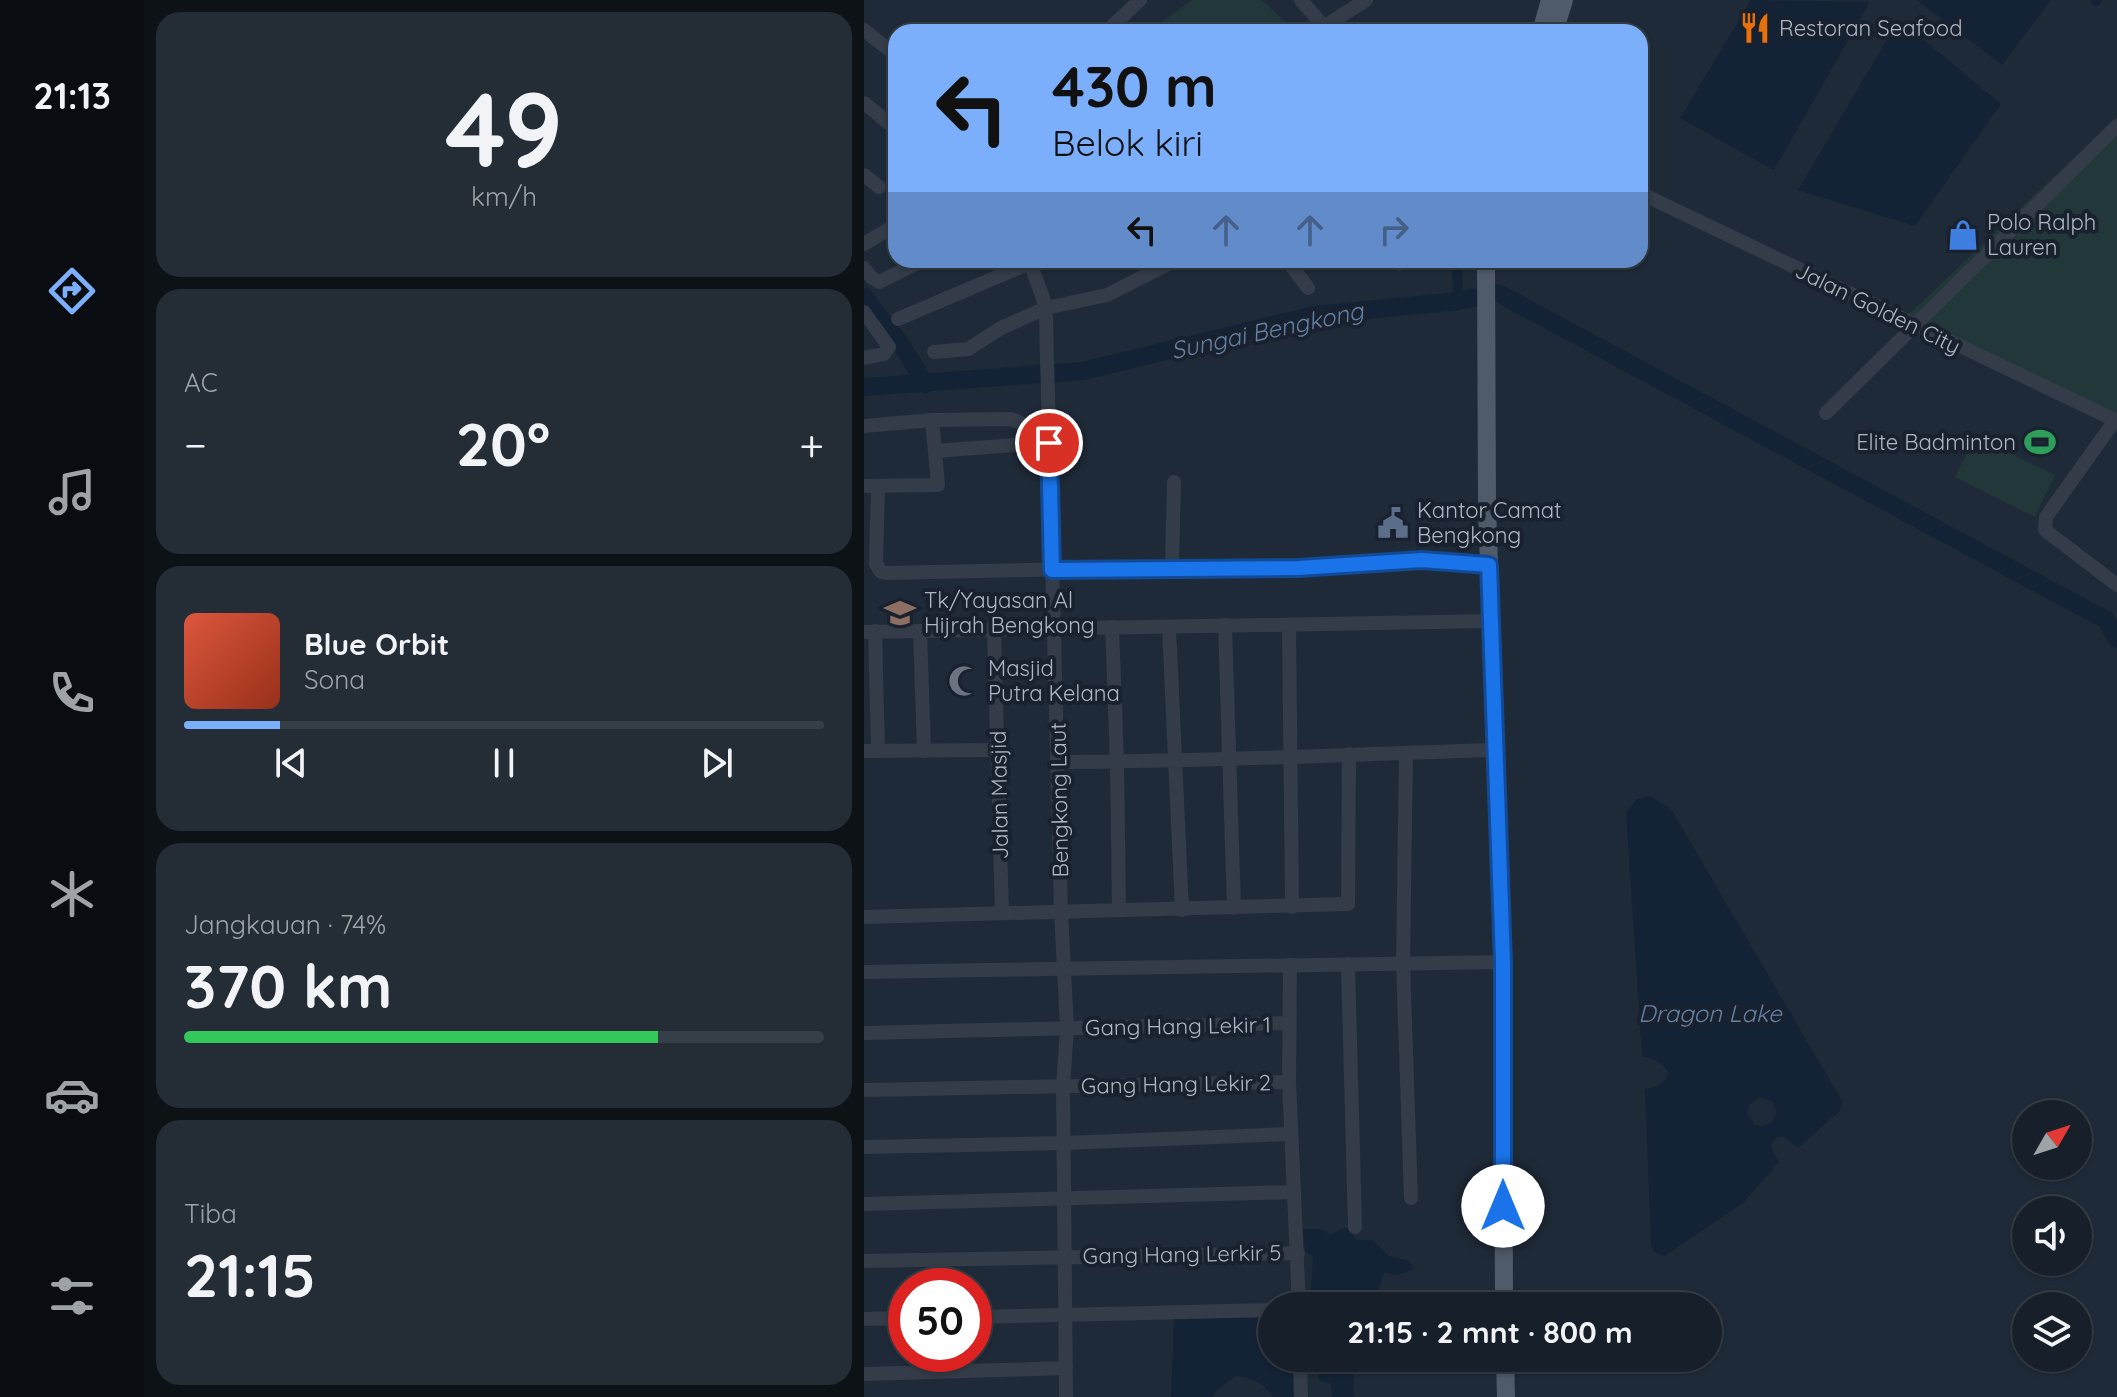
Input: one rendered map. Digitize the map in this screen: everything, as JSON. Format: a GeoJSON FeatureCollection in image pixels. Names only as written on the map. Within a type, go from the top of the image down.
{"type":"FeatureCollection","features":[{"type":"Feature","properties":{"kind":"main road"},"geometry":{"type":"LineString","coordinates":[[1543,24],[1550,0]]}},
{"type":"Feature","properties":{"kind":"main road"},"geometry":{"type":"LineString","coordinates":[[1556,24],[1564,0]]}},
{"type":"Feature","properties":{"kind":"main road"},"geometry":{"type":"LineString","coordinates":[[1486,268],[1489,565],[1503,962],[1504,1292]]}},
{"type":"Feature","properties":{"kind":"main road"},"geometry":{"type":"LineString","coordinates":[[1505,1372],[1506,1397]]}},
{"type":"Feature","properties":{"kind":"street"},"geometry":{"type":"LineString","coordinates":[[1114,24],[1140,0]]}},
{"type":"Feature","properties":{"kind":"street"},"geometry":{"type":"LineString","coordinates":[[1301,0],[1316,24]]}},
{"type":"Feature","properties":{"kind":"street"},"geometry":{"type":"LineString","coordinates":[[1328,24],[1358,2]]}},
{"type":"Feature","properties":{"kind":"street"},"geometry":{"type":"LineString","coordinates":[[864,30],[888,49]]}},
{"type":"Feature","properties":{"kind":"street"},"geometry":{"type":"LineString","coordinates":[[864,103],[888,122]]}},
{"type":"Feature","properties":{"kind":"street"},"geometry":{"type":"LineString","coordinates":[[1826,413],[2117,126]]}},
{"type":"Feature","properties":{"kind":"street"},"geometry":{"type":"LineString","coordinates":[[864,175],[879,187]]}},
{"type":"Feature","properties":{"kind":"street","name":"Jalan Golden City"},"geometry":{"type":"LineString","coordinates":[[1648,197],[2116,421]]}},
{"type":"Feature","properties":{"kind":"street"},"geometry":{"type":"LineString","coordinates":[[864,244],[888,230]]}},
{"type":"Feature","properties":{"kind":"street"},"geometry":{"type":"LineString","coordinates":[[864,268],[879,282],[908,268]]}},
{"type":"Feature","properties":{"kind":"street"},"geometry":{"type":"LineString","coordinates":[[898,319],[1015,268]]}},
{"type":"Feature","properties":{"kind":"street","name":"Bengkong Laut"},"geometry":{"type":"LineString","coordinates":[[1031,268],[1046,308],[1049,398],[1042,443],[1055,628],[1061,911],[1067,1028],[1063,1086],[1066,1397]]}},
{"type":"Feature","properties":{"kind":"street"},"geometry":{"type":"LineString","coordinates":[[934,352],[968,349],[1003,327],[1046,308],[1107,295],[1157,268]]}},
{"type":"Feature","properties":{"kind":"street"},"geometry":{"type":"LineString","coordinates":[[1293,268],[1308,288]]}},
{"type":"Feature","properties":{"kind":"street"},"geometry":{"type":"LineString","coordinates":[[864,312],[889,347],[884,354],[864,358]]}},
{"type":"Feature","properties":{"kind":"street"},"geometry":{"type":"LineString","coordinates":[[864,426],[932,420],[1011,419],[1022,422],[1042,443]]}},
{"type":"Feature","properties":{"kind":"street"},"geometry":{"type":"LineString","coordinates":[[932,420],[938,485],[871,486],[876,564],[881,572],[1337,567],[1421,560],[1489,565]]}},
{"type":"Feature","properties":{"kind":"street"},"geometry":{"type":"LineString","coordinates":[[2116,421],[2046,517],[2045,530],[2117,585]]}},
{"type":"Feature","properties":{"kind":"street"},"geometry":{"type":"LineString","coordinates":[[935,451],[1042,443]]}},
{"type":"Feature","properties":{"kind":"street"},"geometry":{"type":"LineString","coordinates":[[1172,567],[1174,482]]}},
{"type":"Feature","properties":{"kind":"street"},"geometry":{"type":"LineString","coordinates":[[998,750],[871,751],[869,632],[1491,621]]}},
{"type":"Feature","properties":{"kind":"street"},"geometry":{"type":"LineString","coordinates":[[1225,625],[1234,908]]}},
{"type":"Feature","properties":{"kind":"street"},"geometry":{"type":"LineString","coordinates":[[1289,625],[1292,907]]}},
{"type":"Feature","properties":{"kind":"street"},"geometry":{"type":"LineString","coordinates":[[1112,627],[1119,909]]}},
{"type":"Feature","properties":{"kind":"street"},"geometry":{"type":"LineString","coordinates":[[1169,627],[1182,910]]}},
{"type":"Feature","properties":{"kind":"street","name":"Jalan Masjid"},"geometry":{"type":"LineString","coordinates":[[994,629],[1002,913]]}},
{"type":"Feature","properties":{"kind":"street"},"geometry":{"type":"LineString","coordinates":[[920,631],[924,751]]}},
{"type":"Feature","properties":{"kind":"street"},"geometry":{"type":"LineString","coordinates":[[1058,762],[1176,762],[1230,757],[1497,750]]}},
{"type":"Feature","properties":{"kind":"street"},"geometry":{"type":"LineString","coordinates":[[1406,753],[1403,964],[1411,1198]]}},
{"type":"Feature","properties":{"kind":"street"},"geometry":{"type":"LineString","coordinates":[[864,917],[1350,903],[1349,754]]}},
{"type":"Feature","properties":{"kind":"street"},"geometry":{"type":"LineString","coordinates":[[864,972],[1503,962]]}},
{"type":"Feature","properties":{"kind":"street"},"geometry":{"type":"LineString","coordinates":[[1348,964],[1355,1227]]}},
{"type":"Feature","properties":{"kind":"street"},"geometry":{"type":"LineString","coordinates":[[1290,965],[1290,1134],[1299,1292]]}},
{"type":"Feature","properties":{"kind":"street","name":"Gang Hang Lekir 1"},"geometry":{"type":"LineString","coordinates":[[864,1033],[1289,1023]]}},
{"type":"Feature","properties":{"kind":"street","name":"Gang Hang Lekir 2"},"geometry":{"type":"LineString","coordinates":[[864,1090],[1289,1082]]}},
{"type":"Feature","properties":{"kind":"street"},"geometry":{"type":"LineString","coordinates":[[864,1147],[1290,1134]]}},
{"type":"Feature","properties":{"kind":"street"},"geometry":{"type":"LineString","coordinates":[[864,1204],[1294,1192]]}},
{"type":"Feature","properties":{"kind":"street","name":"Gang Hang Lerkir 5"},"geometry":{"type":"LineString","coordinates":[[864,1261],[1298,1253]]}},
{"type":"Feature","properties":{"kind":"street"},"geometry":{"type":"LineString","coordinates":[[992,1317],[1258,1310]]}},
{"type":"Feature","properties":{"kind":"street"},"geometry":{"type":"LineString","coordinates":[[864,1319],[888,1318]]}},
{"type":"Feature","properties":{"kind":"street"},"geometry":{"type":"LineString","coordinates":[[864,1374],[1066,1368]]}},
{"type":"Feature","properties":{"kind":"street"},"geometry":{"type":"LineString","coordinates":[[1300,1372],[1301,1397]]}},
{"type":"Feature","properties":{"kind":"green space"},"geometry":{"type":"Polygon","coordinates":[[[1192,0],[1262,0],[1288,24],[1159,24],[1192,0]]]}},
{"type":"Feature","properties":{"kind":"green space"},"geometry":{"type":"Polygon","coordinates":[[[2117,117],[2117,419],[1906,317],[2117,117]]]}},
{"type":"Feature","properties":{"kind":"green space"},"geometry":{"type":"Polygon","coordinates":[[[1975,436],[2055,475],[2035,517],[1955,477],[1975,436]]]}},
{"type":"Feature","properties":{"kind":"water"},"geometry":{"type":"Polygon","coordinates":[[[1751,0],[1870,2],[1774,170],[1680,118],[1751,0]]]}},
{"type":"Feature","properties":{"kind":"water"},"geometry":{"type":"Polygon","coordinates":[[[1917,0],[2051,0],[2002,65],[1917,0]]]}},
{"type":"Feature","properties":{"kind":"water"},"geometry":{"type":"Polygon","coordinates":[[[1899,19],[2001,104],[1915,226],[1798,190],[1899,19]]]}},
{"type":"Feature","properties":{"kind":"water","name":"Dragon Lake"},"geometry":{"type":"Polygon","coordinates":[[[1650,796],[1671,809],[1842,1101],[1840,1111],[1798,1148],[1783,1136],[1776,1138],[1772,1150],[1779,1162],[1743,1203],[1665,1256],[1654,1252],[1651,1245],[1645,1089],[1663,1082],[1668,1072],[1657,1061],[1642,1056],[1626,813],[1636,800],[1650,796]],[[1760,1097],[1749,1105],[1747,1114],[1755,1125],[1765,1126],[1773,1121],[1776,1112],[1773,1102],[1760,1097]]]}},
{"type":"Feature","properties":{"kind":"water"},"geometry":{"type":"Polygon","coordinates":[[[1346,1227],[1357,1240],[1373,1240],[1389,1256],[1409,1261],[1414,1269],[1397,1275],[1384,1272],[1378,1292],[1311,1292],[1313,1255],[1305,1252],[1303,1229],[1320,1229],[1331,1235],[1346,1227]]]}},
{"type":"Feature","properties":{"kind":"water"},"geometry":{"type":"Polygon","coordinates":[[[1258,1317],[1258,1372],[1296,1372],[1298,1397],[1273,1397],[1258,1382],[1236,1376],[1217,1390],[1213,1397],[1171,1397],[1174,1319],[1258,1317]]]}},
{"type":"Feature","properties":{"kind":"water"},"geometry":{"type":"Polygon","coordinates":[[[1318,1372],[1353,1372],[1354,1397],[1332,1397],[1331,1384],[1319,1380],[1318,1372]]]}},
{"type":"Feature","properties":{"kind":"waterway"},"geometry":{"type":"LineString","coordinates":[[1457,268],[1458,301]]}},
{"type":"Feature","properties":{"kind":"waterway","name":"Sungai Bengkong"},"geometry":{"type":"LineString","coordinates":[[864,387],[1083,371],[1315,315],[1458,301],[1498,293],[2106,620],[2117,639]]}},
{"type":"Feature","properties":{"kind":"waterway"},"geometry":{"type":"LineString","coordinates":[[864,297],[903,347],[925,384]]}},
{"type":"Feature","properties":{"kind":"place","name":"Restoran Seafood"},"geometry":{"type":"Point","coordinates":[1755,28]}},
{"type":"Feature","properties":{"kind":"place","name":"Polo Ralph Lauren"},"geometry":{"type":"Point","coordinates":[1963,235]}},
{"type":"Feature","properties":{"kind":"place","name":"Elite Badminton"},"geometry":{"type":"Point","coordinates":[2040,442]}},
{"type":"Feature","properties":{"kind":"place","name":"Kantor Camat Bengkong"},"geometry":{"type":"Point","coordinates":[1393,523]}},
{"type":"Feature","properties":{"kind":"place","name":"Tk/Yayasan Al Hijrah Bengkong"},"geometry":{"type":"Point","coordinates":[900,613]}},
{"type":"Feature","properties":{"kind":"place","name":"Masjid Putra Kelana"},"geometry":{"type":"Point","coordinates":[964,681]}},
{"type":"Feature","properties":{"kind":"route"},"geometry":{"type":"LineString","coordinates":[[1049,443],[1052,570],[1350,567],[1421,560],[1489,565],[1503,962],[1503,1206]]}}]}
